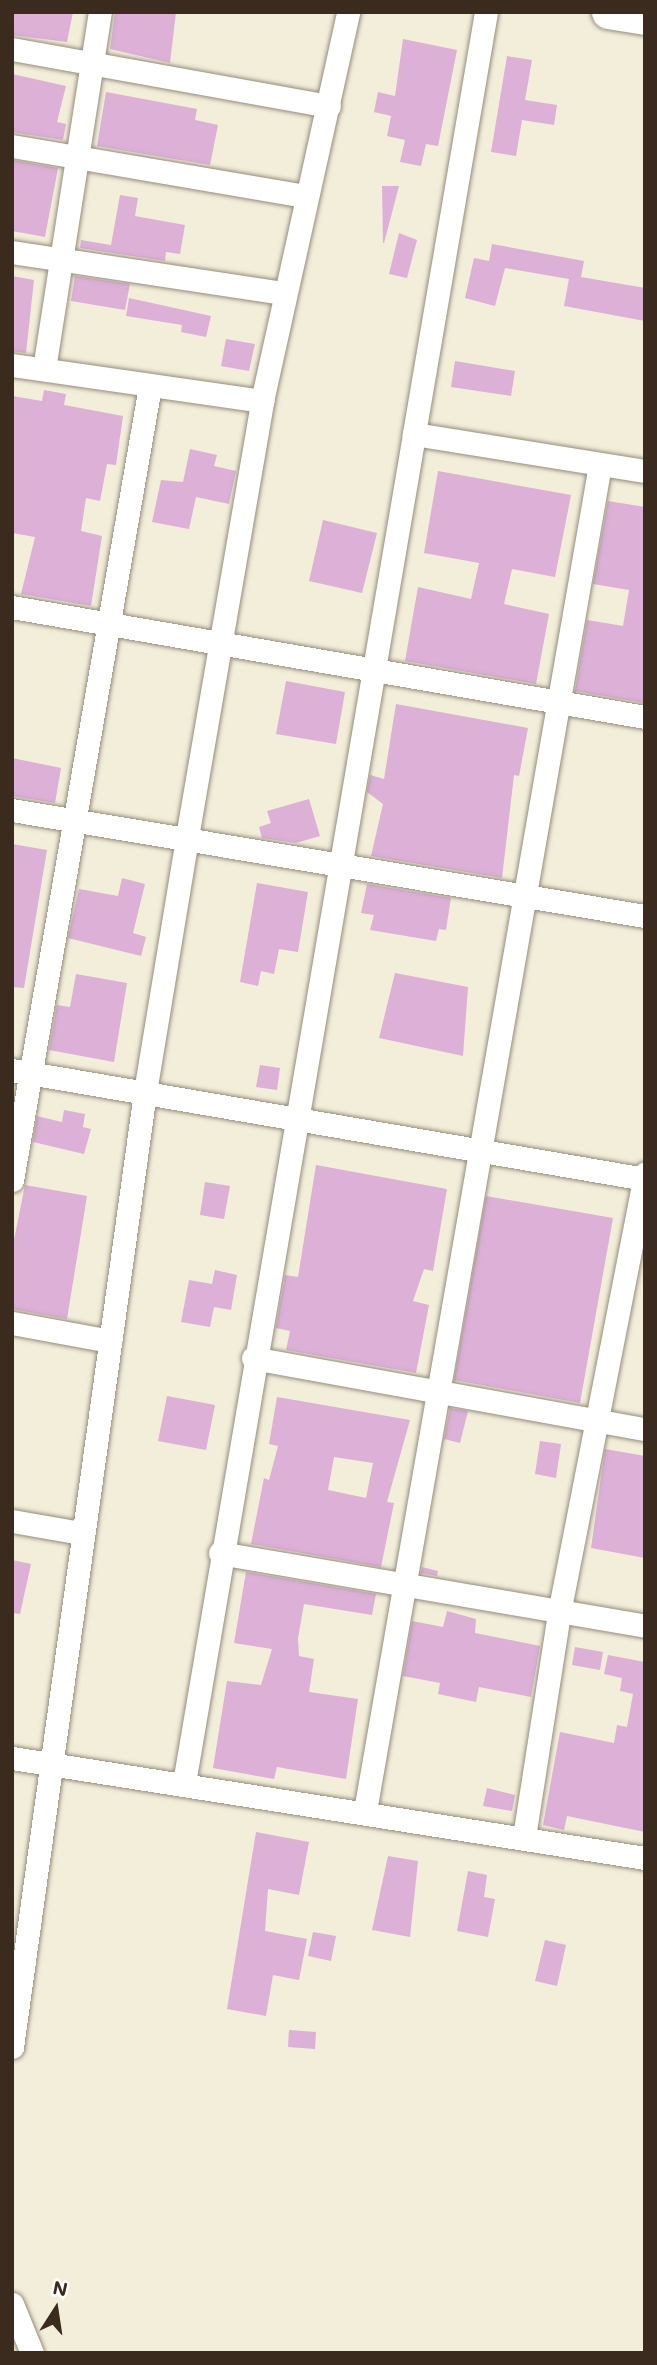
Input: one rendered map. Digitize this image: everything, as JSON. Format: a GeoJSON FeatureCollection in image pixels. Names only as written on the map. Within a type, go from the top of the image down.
{"type":"FeatureCollection","features":[{"type":"Feature","properties":{"kind":"main road"},"geometry":{"type":"LineString","coordinates":[[608,12],[645,19]]}},
{"type":"Feature","properties":{"kind":"street"},"geometry":{"type":"LineString","coordinates":[[44,369],[66,261],[100,12]]}},
{"type":"Feature","properties":{"kind":"street"},"geometry":{"type":"LineString","coordinates":[[12,2047],[53,1765],[81,1533],[145,1092],[187,837],[262,401],[348,12]]}},
{"type":"Feature","properties":{"kind":"street"},"geometry":{"type":"LineString","coordinates":[[184,1783],[220,1553],[297,1119],[370,669],[414,434],[486,12]]}},
{"type":"Feature","properties":{"kind":"street"},"geometry":{"type":"LineString","coordinates":[[12,49],[329,106]]}},
{"type":"Feature","properties":{"kind":"street"},"geometry":{"type":"LineString","coordinates":[[12,146],[306,195]]}},
{"type":"Feature","properties":{"kind":"street"},"geometry":{"type":"LineString","coordinates":[[12,252],[284,293]]}},
{"type":"Feature","properties":{"kind":"street"},"geometry":{"type":"LineString","coordinates":[[12,365],[262,401]]}},
{"type":"Feature","properties":{"kind":"street"},"geometry":{"type":"LineString","coordinates":[[12,1180],[21,1072],[71,818],[150,386]]}},
{"type":"Feature","properties":{"kind":"street"},"geometry":{"type":"LineString","coordinates":[[414,434],[645,471]]}},
{"type":"Feature","properties":{"kind":"street"},"geometry":{"type":"LineString","coordinates":[[365,1811],[435,1392],[483,1152],[600,464]]}},
{"type":"Feature","properties":{"kind":"street"},"geometry":{"type":"LineString","coordinates":[[12,607],[107,623],[220,647],[370,669],[645,717]]}},
{"type":"Feature","properties":{"kind":"street"},"geometry":{"type":"LineString","coordinates":[[12,810],[338,862],[645,916]]}},
{"type":"Feature","properties":{"kind":"street"},"geometry":{"type":"LineString","coordinates":[[21,1072],[483,1152],[644,1177],[600,1420],[559,1613],[524,1837]]}},
{"type":"Feature","properties":{"kind":"street"},"geometry":{"type":"LineString","coordinates":[[12,1324],[110,1341]]}},
{"type":"Feature","properties":{"kind":"street"},"geometry":{"type":"LineString","coordinates":[[253,1358],[645,1429]]}},
{"type":"Feature","properties":{"kind":"street"},"geometry":{"type":"LineString","coordinates":[[12,1521],[81,1533]]}},
{"type":"Feature","properties":{"kind":"street"},"geometry":{"type":"LineString","coordinates":[[220,1553],[645,1626]]}},
{"type":"Feature","properties":{"kind":"street"},"geometry":{"type":"LineString","coordinates":[[12,1758],[365,1811],[645,1858]]}},
{"type":"Feature","properties":{"kind":"street"},"geometry":{"type":"LineString","coordinates":[[12,2304],[32,2353]]}},
{"type":"Feature","properties":{"kind":"building"},"geometry":{"type":"Polygon","coordinates":[[[12,12],[73,12],[67,42],[12,35],[12,12]]]}},
{"type":"Feature","properties":{"kind":"building"},"geometry":{"type":"Polygon","coordinates":[[[115,12],[176,12],[170,63],[110,49],[115,12]]]}},
{"type":"Feature","properties":{"kind":"building"},"geometry":{"type":"Polygon","coordinates":[[[403,39],[457,50],[438,146],[426,144],[421,166],[400,162],[405,140],[387,136],[391,116],[374,112],[378,92],[395,96],[403,39]]]}},
{"type":"Feature","properties":{"kind":"building"},"geometry":{"type":"Polygon","coordinates":[[[507,56],[532,60],[525,100],[557,105],[554,125],[522,120],[516,156],[491,152],[507,56]]]}},
{"type":"Feature","properties":{"kind":"building"},"geometry":{"type":"Polygon","coordinates":[[[12,74],[66,86],[57,122],[66,124],[63,140],[12,132],[12,74]]]}},
{"type":"Feature","properties":{"kind":"building"},"geometry":{"type":"Polygon","coordinates":[[[106,92],[197,109],[195,120],[218,125],[210,165],[97,146],[106,92]]]}},
{"type":"Feature","properties":{"kind":"building"},"geometry":{"type":"Polygon","coordinates":[[[12,160],[58,168],[45,237],[12,231],[12,160]]]}},
{"type":"Feature","properties":{"kind":"building"},"geometry":{"type":"Polygon","coordinates":[[[382,186],[399,186],[384,243],[383,243],[382,186]]]}},
{"type":"Feature","properties":{"kind":"building"},"geometry":{"type":"Polygon","coordinates":[[[120,195],[138,198],[135,216],[185,225],[180,254],[166,252],[165,261],[80,248],[81,240],[111,245],[120,195]]]}},
{"type":"Feature","properties":{"kind":"building"},"geometry":{"type":"Polygon","coordinates":[[[399,233],[417,240],[407,278],[389,274],[399,233]]]}},
{"type":"Feature","properties":{"kind":"building"},"geometry":{"type":"Polygon","coordinates":[[[492,244],[584,261],[581,277],[645,288],[645,321],[564,306],[569,279],[505,268],[495,306],[465,298],[474,258],[489,261],[492,244]]]}},
{"type":"Feature","properties":{"kind":"building"},"geometry":{"type":"Polygon","coordinates":[[[12,276],[34,280],[26,353],[12,351],[12,276]]]}},
{"type":"Feature","properties":{"kind":"building"},"geometry":{"type":"Polygon","coordinates":[[[75,276],[130,284],[125,310],[71,301],[75,276]]]}},
{"type":"Feature","properties":{"kind":"building"},"geometry":{"type":"Polygon","coordinates":[[[129,298],[211,316],[206,337],[181,332],[182,325],[126,316],[129,298]]]}},
{"type":"Feature","properties":{"kind":"building"},"geometry":{"type":"Polygon","coordinates":[[[226,339],[255,344],[249,371],[221,366],[226,339]]]}},
{"type":"Feature","properties":{"kind":"building"},"geometry":{"type":"Polygon","coordinates":[[[455,361],[515,371],[511,396],[451,387],[455,361]]]}},
{"type":"Feature","properties":{"kind":"building"},"geometry":{"type":"Polygon","coordinates":[[[44,390],[66,394],[64,405],[123,416],[116,465],[107,464],[100,501],[86,498],[81,531],[102,536],[91,606],[21,594],[35,537],[12,533],[12,396],[42,401],[44,390]]]}},
{"type":"Feature","properties":{"kind":"building"},"geometry":{"type":"Polygon","coordinates":[[[190,449],[217,455],[214,466],[236,471],[229,504],[196,497],[189,529],[152,522],[161,480],[183,482],[190,449]]]}},
{"type":"Feature","properties":{"kind":"building"},"geometry":{"type":"Polygon","coordinates":[[[438,471],[571,495],[555,577],[512,569],[504,604],[549,614],[536,684],[405,661],[418,587],[471,599],[479,563],[424,553],[438,471]]]}},
{"type":"Feature","properties":{"kind":"building"},"geometry":{"type":"Polygon","coordinates":[[[608,501],[645,507],[645,703],[575,691],[587,620],[623,626],[629,590],[593,584],[608,501]]]}},
{"type":"Feature","properties":{"kind":"building"},"geometry":{"type":"Polygon","coordinates":[[[323,520],[377,533],[362,593],[309,581],[323,520]]]}},
{"type":"Feature","properties":{"kind":"building"},"geometry":{"type":"Polygon","coordinates":[[[286,681],[345,692],[336,744],[276,734],[286,681]]]}},
{"type":"Feature","properties":{"kind":"building"},"geometry":{"type":"Polygon","coordinates":[[[396,704],[528,728],[519,776],[514,775],[502,878],[371,856],[383,804],[367,792],[370,775],[384,779],[396,704]]]}},
{"type":"Feature","properties":{"kind":"building"},"geometry":{"type":"Polygon","coordinates":[[[12,758],[61,768],[55,803],[12,796],[12,758]]]}},
{"type":"Feature","properties":{"kind":"building"},"geometry":{"type":"Polygon","coordinates":[[[309,799],[320,836],[296,843],[262,838],[259,827],[271,823],[267,811],[309,799]]]}},
{"type":"Feature","properties":{"kind":"building"},"geometry":{"type":"Polygon","coordinates":[[[12,844],[47,850],[24,988],[12,987],[12,844]]]}},
{"type":"Feature","properties":{"kind":"building"},"geometry":{"type":"Polygon","coordinates":[[[122,878],[145,884],[133,933],[146,937],[141,956],[68,938],[79,889],[118,896],[122,878]]]}},
{"type":"Feature","properties":{"kind":"building"},"geometry":{"type":"Polygon","coordinates":[[[257,883],[308,892],[298,952],[279,949],[274,974],[261,971],[258,986],[240,982],[257,883]]]}},
{"type":"Feature","properties":{"kind":"building"},"geometry":{"type":"Polygon","coordinates":[[[367,884],[451,898],[446,930],[439,929],[436,941],[370,930],[374,915],[361,913],[367,884]]]}},
{"type":"Feature","properties":{"kind":"building"},"geometry":{"type":"Polygon","coordinates":[[[395,973],[468,987],[463,1056],[379,1038],[395,973]]]}},
{"type":"Feature","properties":{"kind":"building"},"geometry":{"type":"Polygon","coordinates":[[[76,974],[127,983],[114,1062],[49,1050],[57,1005],[70,1007],[76,974]]]}},
{"type":"Feature","properties":{"kind":"building"},"geometry":{"type":"Polygon","coordinates":[[[260,1065],[280,1068],[277,1090],[256,1087],[260,1065]]]}},
{"type":"Feature","properties":{"kind":"building"},"geometry":{"type":"Polygon","coordinates":[[[64,1110],[85,1114],[83,1127],[91,1129],[84,1154],[33,1142],[37,1116],[62,1122],[64,1110]]]}},
{"type":"Feature","properties":{"kind":"building"},"geometry":{"type":"Polygon","coordinates":[[[316,1165],[447,1189],[433,1271],[424,1269],[413,1301],[429,1305],[416,1373],[286,1350],[290,1331],[276,1328],[285,1275],[298,1277],[316,1165]]]}},
{"type":"Feature","properties":{"kind":"building"},"geometry":{"type":"Polygon","coordinates":[[[205,1182],[230,1186],[224,1219],[200,1215],[205,1182]]]}},
{"type":"Feature","properties":{"kind":"building"},"geometry":{"type":"Polygon","coordinates":[[[25,1185],[87,1196],[67,1319],[12,1309],[12,1250],[25,1185]]]}},
{"type":"Feature","properties":{"kind":"building"},"geometry":{"type":"Polygon","coordinates":[[[486,1196],[613,1218],[580,1403],[454,1380],[486,1196]]]}},
{"type":"Feature","properties":{"kind":"building"},"geometry":{"type":"Polygon","coordinates":[[[215,1270],[237,1275],[231,1310],[214,1307],[210,1327],[181,1322],[189,1280],[212,1284],[215,1270]]]}},
{"type":"Feature","properties":{"kind":"building"},"geometry":{"type":"Polygon","coordinates":[[[167,1396],[215,1405],[206,1450],[158,1441],[167,1396]]]}},
{"type":"Feature","properties":{"kind":"building"},"geometry":{"type":"Polygon","coordinates":[[[277,1397],[410,1420],[387,1502],[394,1503],[381,1567],[251,1544],[264,1478],[269,1480],[278,1446],[269,1444],[277,1397]],[[334,1457],[328,1490],[366,1498],[373,1463],[334,1457]]]}},
{"type":"Feature","properties":{"kind":"building"},"geometry":{"type":"Polygon","coordinates":[[[450,1408],[468,1411],[460,1443],[444,1439],[450,1408]]]}},
{"type":"Feature","properties":{"kind":"building"},"geometry":{"type":"Polygon","coordinates":[[[540,1441],[561,1444],[556,1478],[535,1474],[540,1441]]]}},
{"type":"Feature","properties":{"kind":"building"},"geometry":{"type":"Polygon","coordinates":[[[605,1449],[645,1456],[645,1558],[591,1548],[605,1449]]]}},
{"type":"Feature","properties":{"kind":"building"},"geometry":{"type":"Polygon","coordinates":[[[12,1560],[31,1564],[20,1614],[12,1613],[12,1560]]]}},
{"type":"Feature","properties":{"kind":"building"},"geometry":{"type":"Polygon","coordinates":[[[422,1567],[438,1571],[437,1576],[421,1573],[422,1567]]]}},
{"type":"Feature","properties":{"kind":"building"},"geometry":{"type":"Polygon","coordinates":[[[246,1572],[376,1594],[372,1615],[304,1604],[298,1638],[299,1656],[314,1659],[309,1692],[358,1699],[346,1779],[277,1767],[274,1779],[213,1768],[227,1681],[261,1685],[272,1649],[234,1643],[246,1572]]]}},
{"type":"Feature","properties":{"kind":"building"},"geometry":{"type":"Polygon","coordinates":[[[447,1611],[476,1619],[475,1633],[540,1646],[531,1697],[479,1687],[476,1702],[438,1694],[440,1683],[403,1676],[412,1621],[443,1627],[447,1611]]]}},
{"type":"Feature","properties":{"kind":"building"},"geometry":{"type":"Polygon","coordinates":[[[575,1647],[603,1652],[600,1670],[572,1665],[575,1647]]]}},
{"type":"Feature","properties":{"kind":"building"},"geometry":{"type":"Polygon","coordinates":[[[608,1655],[645,1662],[645,1832],[567,1816],[564,1830],[543,1825],[560,1732],[614,1743],[617,1725],[627,1727],[633,1694],[620,1691],[622,1678],[604,1674],[608,1655]]]}},
{"type":"Feature","properties":{"kind":"building"},"geometry":{"type":"Polygon","coordinates":[[[487,1788],[515,1795],[512,1811],[483,1806],[487,1788]]]}},
{"type":"Feature","properties":{"kind":"building"},"geometry":{"type":"Polygon","coordinates":[[[256,1832],[309,1842],[299,1895],[268,1889],[265,1931],[307,1939],[299,1980],[273,1975],[266,2016],[227,2009],[256,1832]]]}},
{"type":"Feature","properties":{"kind":"building"},"geometry":{"type":"Polygon","coordinates":[[[388,1856],[418,1861],[410,1937],[372,1930],[388,1856]]]}},
{"type":"Feature","properties":{"kind":"building"},"geometry":{"type":"Polygon","coordinates":[[[468,1871],[487,1875],[484,1897],[495,1899],[488,1937],[457,1931],[468,1871]]]}},
{"type":"Feature","properties":{"kind":"building"},"geometry":{"type":"Polygon","coordinates":[[[313,1932],[336,1936],[331,1961],[308,1956],[313,1932]]]}},
{"type":"Feature","properties":{"kind":"building"},"geometry":{"type":"Polygon","coordinates":[[[545,1940],[566,1945],[557,1986],[535,1981],[545,1940]]]}},
{"type":"Feature","properties":{"kind":"building"},"geometry":{"type":"Polygon","coordinates":[[[289,2030],[316,2032],[315,2049],[288,2047],[289,2030]]]}}]}
